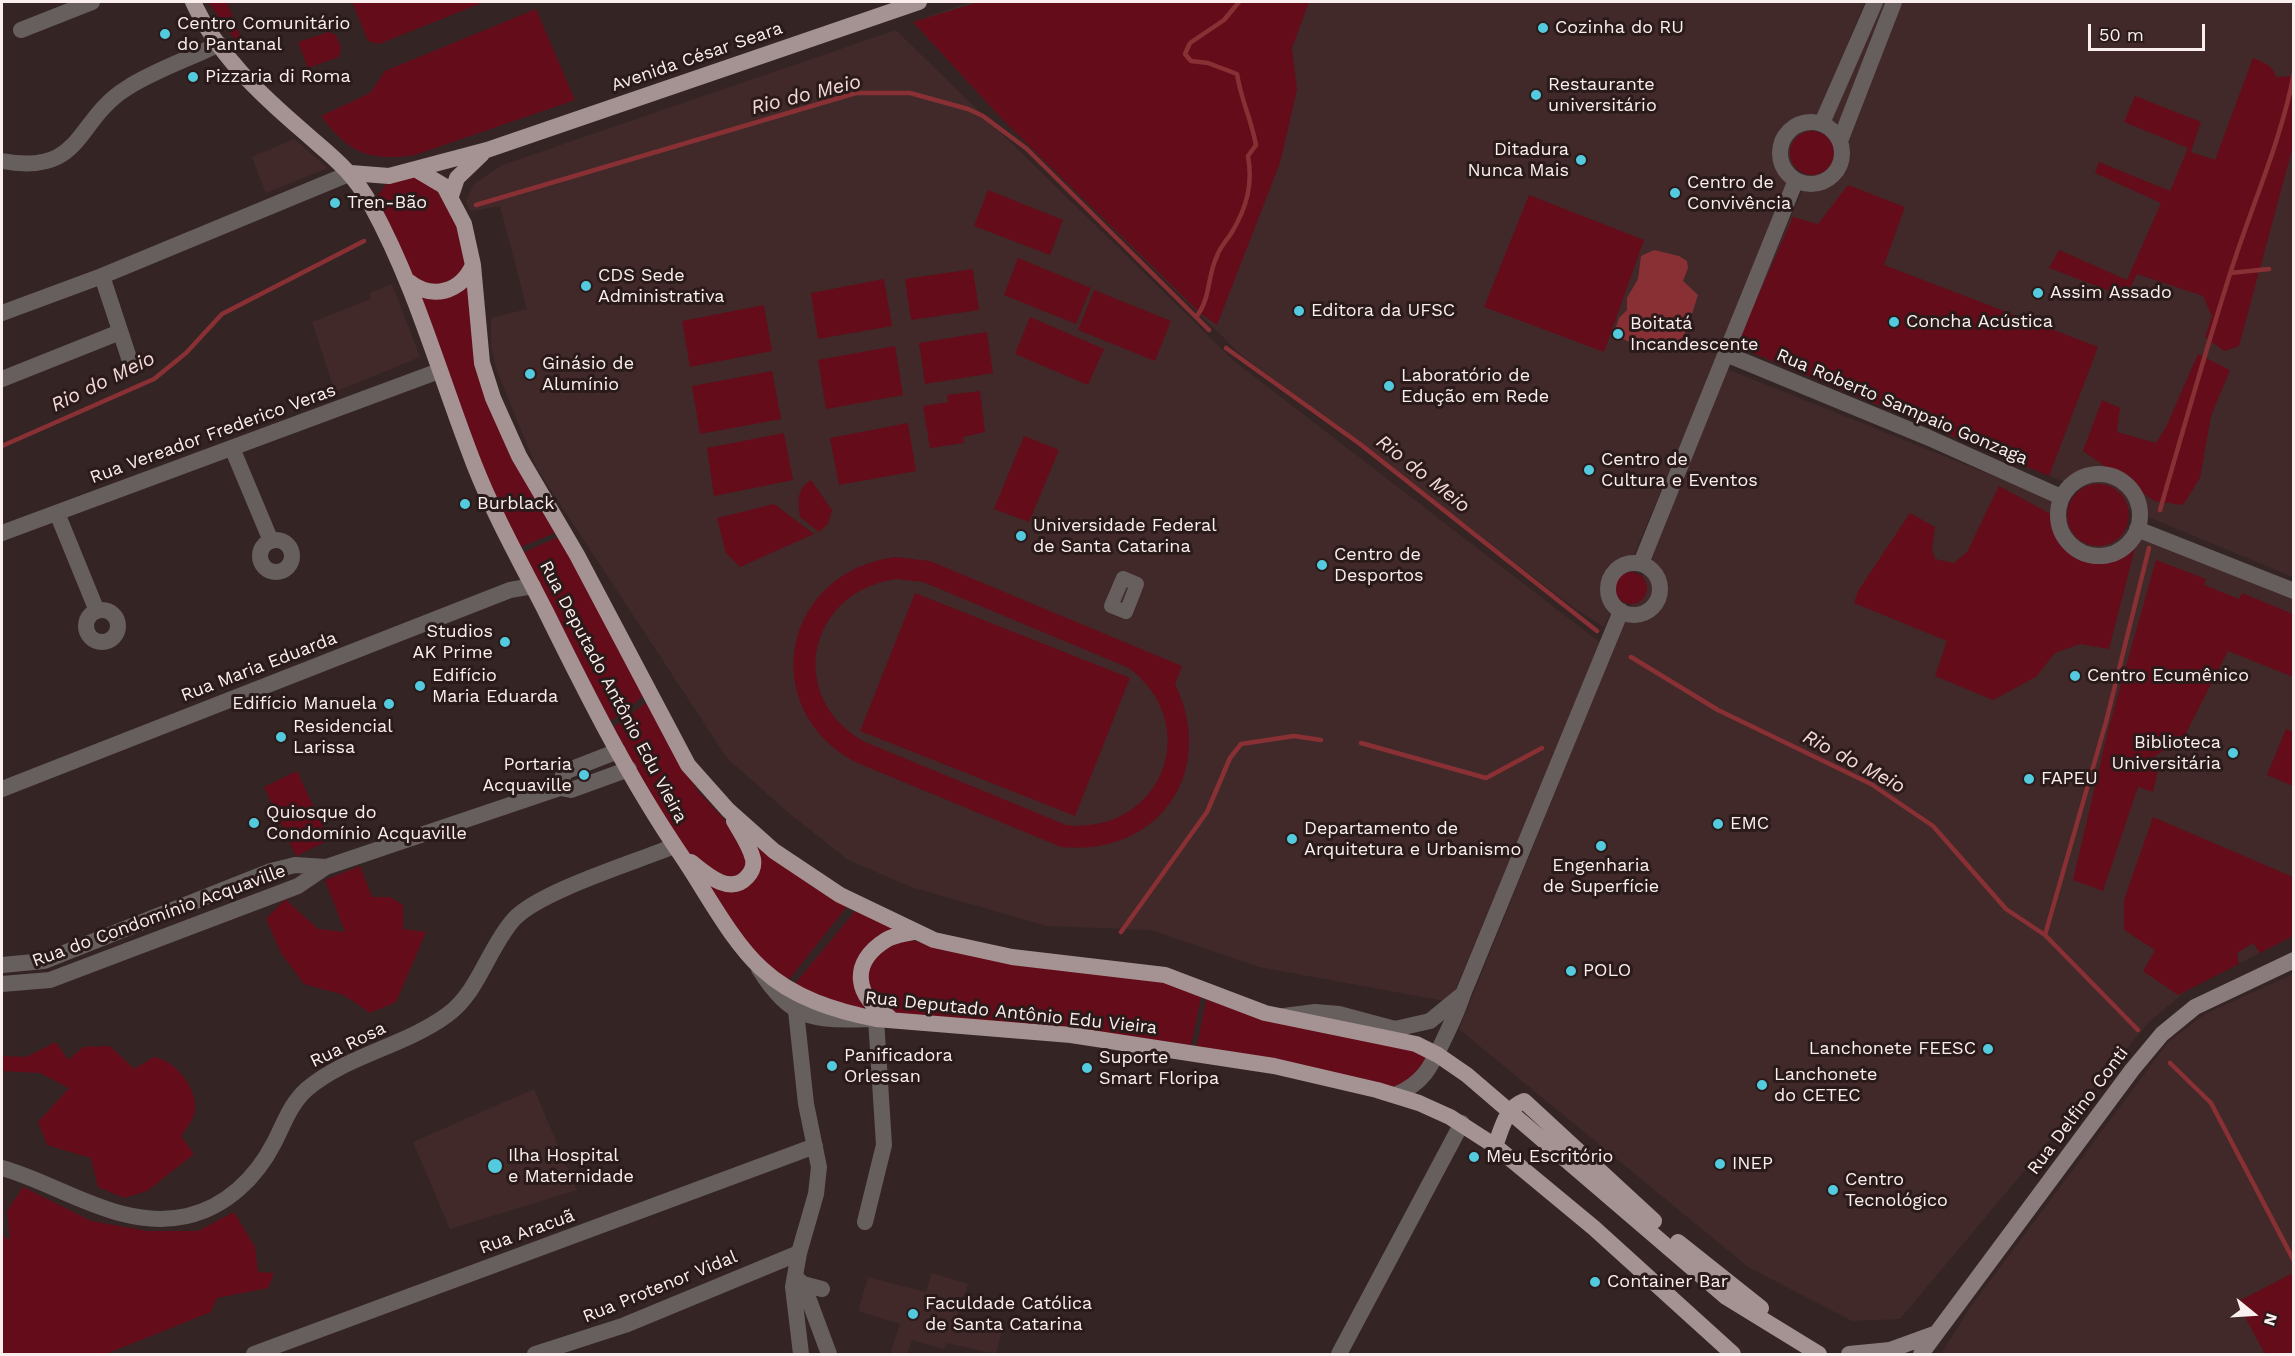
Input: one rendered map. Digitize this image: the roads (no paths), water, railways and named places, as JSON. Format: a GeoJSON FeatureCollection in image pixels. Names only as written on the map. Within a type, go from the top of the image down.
{"type":"FeatureCollection","features":[{"type":"Feature","properties":{"kind":"main road"},"geometry":{"type":"LineString","coordinates":[[193,2],[219,44],[257,90],[351,173],[371,204],[408,281],[432,292],[449,290],[464,281],[473,265]]}},
{"type":"Feature","properties":{"kind":"main road","name":"Avenida César Seara"},"geometry":{"type":"LineString","coordinates":[[351,173],[389,176],[488,150],[919,2]]}},
{"type":"Feature","properties":{"kind":"main road","name":"Avenida César Seara"},"geometry":{"type":"LineString","coordinates":[[451,196],[456,178],[488,150]]}},
{"type":"Feature","properties":{"kind":"main road"},"geometry":{"type":"LineString","coordinates":[[417,170],[435,178],[451,196],[464,224],[473,265],[482,363],[502,422],[577,555],[679,750],[701,781],[728,810],[774,850],[823,886],[914,932],[989,953],[1165,975],[1248,1008],[1416,1044],[1438,1055],[1467,1075],[1509,1111]]}},
{"type":"Feature","properties":{"kind":"main road"},"geometry":{"type":"LineString","coordinates":[[371,204],[375,193],[389,176]]}},
{"type":"Feature","properties":{"kind":"main road","name":"Rua Deputado Antônio Edu Vieira"},"geometry":{"type":"LineString","coordinates":[[408,281],[480,478],[618,751],[677,850],[751,958],[776,981],[808,999],[849,1013],[876,1019],[1080,1037],[1274,1066],[1395,1095],[1462,1123],[1495,1146],[1594,1228],[1733,1354]]}},
{"type":"Feature","properties":{"kind":"main road"},"geometry":{"type":"LineString","coordinates":[[677,850],[720,883],[734,885],[747,878],[753,862],[750,851],[728,810]]}},
{"type":"Feature","properties":{"kind":"main road"},"geometry":{"type":"LineString","coordinates":[[895,1021],[873,1008],[862,991],[860,977],[875,949],[888,939],[914,932]]}},
{"type":"Feature","properties":{"kind":"main road","name":"Rua Delfino Conti"},"geometry":{"type":"LineString","coordinates":[[1921,1354],[2145,1053],[2162,1034],[2195,1007],[2294,960]]}},
{"type":"Feature","properties":{"kind":"main road"},"geometry":{"type":"LineString","coordinates":[[1495,1146],[1509,1111],[1515,1104],[1524,1101],[1666,1233],[1813,1350]]}},
{"type":"Feature","properties":{"kind":"main road"},"geometry":{"type":"LineString","coordinates":[[1849,1354],[1890,1350],[1935,1334]]}},
{"type":"Feature","properties":{"kind":"street"},"geometry":{"type":"LineString","coordinates":[[21,30],[92,2]]}},
{"type":"Feature","properties":{"kind":"street"},"geometry":{"type":"LineString","coordinates":[[1822,123],[1875,2]]}},
{"type":"Feature","properties":{"kind":"street"},"geometry":{"type":"LineString","coordinates":[[1840,141],[1894,2]]}},
{"type":"Feature","properties":{"kind":"street"},"geometry":{"type":"LineString","coordinates":[[2,161],[22,164],[41,163],[61,156],[72,149],[97,116],[127,88],[219,44]]}},
{"type":"Feature","properties":{"kind":"street"},"geometry":{"type":"LineString","coordinates":[[1822,123],[1833,130],[1840,141],[1842,155],[1835,172],[1817,183],[1796,180],[1783,166],[1780,148],[1784,138],[1796,125],[1822,123]]}},
{"type":"Feature","properties":{"kind":"street"},"geometry":{"type":"LineString","coordinates":[[2,313],[102,276],[351,173]]}},
{"type":"Feature","properties":{"kind":"street"},"geometry":{"type":"LineString","coordinates":[[1641,563],[1796,180]]}},
{"type":"Feature","properties":{"kind":"street"},"geometry":{"type":"LineString","coordinates":[[102,276],[130,361]]}},
{"type":"Feature","properties":{"kind":"street"},"geometry":{"type":"LineString","coordinates":[[2,379],[120,332]]}},
{"type":"Feature","properties":{"kind":"street","name":"Rua Roberto Sampaio Gonzaga"},"geometry":{"type":"LineString","coordinates":[[1726,354],[1927,437],[2061,497]]}},
{"type":"Feature","properties":{"kind":"street","name":"Rua Vereador Frederico Veras"},"geometry":{"type":"LineString","coordinates":[[2,533],[439,371]]}},
{"type":"Feature","properties":{"kind":"street"},"geometry":{"type":"LineString","coordinates":[[232,448],[271,541]]}},
{"type":"Feature","properties":{"kind":"street"},"geometry":{"type":"LineString","coordinates":[[2088,475],[2113,476],[2124,483],[2136,498],[2140,517],[2137,529],[2130,542],[2118,551],[2105,555],[2090,555],[2074,548],[2063,534],[2058,518],[2061,497],[2077,480],[2088,475]]}},
{"type":"Feature","properties":{"kind":"street"},"geometry":{"type":"LineString","coordinates":[[57,513],[97,610]]}},
{"type":"Feature","properties":{"kind":"street"},"geometry":{"type":"LineString","coordinates":[[2137,529],[2294,591]]}},
{"type":"Feature","properties":{"kind":"street"},"geometry":{"type":"LineString","coordinates":[[1633,562],[1641,563],[1657,575],[1660,594],[1649,610],[1640,614],[1621,611],[1610,599],[1609,582],[1618,568],[1633,562]]}},
{"type":"Feature","properties":{"kind":"street","name":"Rua Maria Eduarda"},"geometry":{"type":"LineString","coordinates":[[2,789],[498,595],[533,586]]}},
{"type":"Feature","properties":{"kind":"street"},"geometry":{"type":"LineString","coordinates":[[1416,1044],[1432,1039],[1446,1023],[1462,994],[1621,611]]}},
{"type":"Feature","properties":{"kind":"street"},"geometry":{"type":"LineString","coordinates":[[560,788],[564,772],[618,751]]}},
{"type":"Feature","properties":{"kind":"street","name":"Rua do Condomínio Acquaville"},"geometry":{"type":"LineString","coordinates":[[2,984],[50,981],[158,937],[298,886],[326,867],[560,788],[571,790],[629,769]]}},
{"type":"Feature","properties":{"kind":"street","name":"Rua Rosa"},"geometry":{"type":"LineString","coordinates":[[2,1168],[46,1183],[94,1205],[124,1215],[156,1219],[187,1216],[224,1202],[250,1179],[263,1161],[293,1104],[304,1092],[338,1070],[421,1032],[449,1014],[467,994],[515,918],[552,895],[677,850]]}},
{"type":"Feature","properties":{"kind":"street","name":"Rua do Condomínio Acquaville"},"geometry":{"type":"LineString","coordinates":[[2,965],[44,961],[271,872],[295,865],[326,867]]}},
{"type":"Feature","properties":{"kind":"street"},"geometry":{"type":"LineString","coordinates":[[150,919],[158,937]]}},
{"type":"Feature","properties":{"kind":"street"},"geometry":{"type":"LineString","coordinates":[[751,958],[779,998],[796,1011],[825,1019],[876,1019],[884,1145],[865,1222]]}},
{"type":"Feature","properties":{"kind":"street"},"geometry":{"type":"LineString","coordinates":[[44,961],[50,981]]}},
{"type":"Feature","properties":{"kind":"street"},"geometry":{"type":"LineString","coordinates":[[1283,1016],[1315,1012],[1339,1014],[1395,1029],[1430,1021],[1462,994]]}},
{"type":"Feature","properties":{"kind":"street"},"geometry":{"type":"LineString","coordinates":[[1395,1095],[1418,1083],[1438,1055],[1445,1036],[1456,1017],[1462,994]]}},
{"type":"Feature","properties":{"kind":"street"},"geometry":{"type":"LineString","coordinates":[[796,1011],[806,1104],[819,1180],[799,1253],[799,1280],[830,1354]]}},
{"type":"Feature","properties":{"kind":"street"},"geometry":{"type":"LineString","coordinates":[[1339,1354],[1462,1123]]}},
{"type":"Feature","properties":{"kind":"street","name":"Rua Aracuã"},"geometry":{"type":"LineString","coordinates":[[254,1354],[815,1146]]}},
{"type":"Feature","properties":{"kind":"street","name":"Rua Protenor Vidal"},"geometry":{"type":"LineString","coordinates":[[535,1354],[636,1321],[799,1253]]}},
{"type":"Feature","properties":{"kind":"street"},"geometry":{"type":"LineString","coordinates":[[799,1280],[822,1289]]}},
{"type":"Feature","properties":{"kind":"street"},"geometry":{"type":"LineString","coordinates":[[799,1280],[794,1287],[801,1354]]}},
{"type":"Feature","properties":{"kind":"waterway"},"geometry":{"type":"LineString","coordinates":[[1196,317],[1207,295],[1218,253],[1237,223],[1245,204],[1250,176],[1248,156],[1256,145],[1237,74],[1208,63],[1191,61],[1185,54],[1190,43],[1224,20],[1239,2]]}},
{"type":"Feature","properties":{"kind":"waterway"},"geometry":{"type":"LineString","coordinates":[[2160,510],[2221,303],[2281,124],[2294,73]]}},
{"type":"Feature","properties":{"kind":"waterway","name":"Rio do Meio"},"geometry":{"type":"LineString","coordinates":[[476,205],[856,93],[910,93],[968,109],[983,116],[1027,149],[1209,330]]}},
{"type":"Feature","properties":{"kind":"waterway","name":"Rio do Meio"},"geometry":{"type":"LineString","coordinates":[[2,446],[154,379],[186,353],[222,314],[364,241]]}},
{"type":"Feature","properties":{"kind":"waterway"},"geometry":{"type":"LineString","coordinates":[[2230,273],[2269,269]]}},
{"type":"Feature","properties":{"kind":"waterway","name":"Rio do Meio"},"geometry":{"type":"LineString","coordinates":[[1226,348],[1360,444],[1597,631]]}},
{"type":"Feature","properties":{"kind":"waterway"},"geometry":{"type":"LineString","coordinates":[[2045,935],[2106,722],[2149,548]]}},
{"type":"Feature","properties":{"kind":"waterway","name":"Rio do Meio"},"geometry":{"type":"LineString","coordinates":[[1631,657],[1718,710],[1871,784],[1933,826],[2006,909],[2045,935],[2138,1030]]}},
{"type":"Feature","properties":{"kind":"waterway"},"geometry":{"type":"LineString","coordinates":[[1121,932],[1207,812],[1230,758],[1241,744],[1294,736],[1321,740]]}},
{"type":"Feature","properties":{"kind":"waterway"},"geometry":{"type":"LineString","coordinates":[[1361,743],[1486,778],[1542,748]]}},
{"type":"Feature","properties":{"kind":"waterway","name":"Rio do Meio"},"geometry":{"type":"LineString","coordinates":[[2170,1063],[2211,1103],[2294,1261]]}},
{"type":"Feature","properties":{"kind":"place","name":"Cozinha do RU"},"geometry":{"type":"Point","coordinates":[1543,28]}},
{"type":"Feature","properties":{"kind":"place","name":"Centro Comunitário do Pantanal"},"geometry":{"type":"Point","coordinates":[165,34]}},
{"type":"Feature","properties":{"kind":"place","name":"Pizzaria di Roma"},"geometry":{"type":"Point","coordinates":[193,77]}},
{"type":"Feature","properties":{"kind":"place","name":"Restaurante universitário"},"geometry":{"type":"Point","coordinates":[1536,95]}},
{"type":"Feature","properties":{"kind":"place","name":"Ditadura Nunca Mais"},"geometry":{"type":"Point","coordinates":[1581,160]}},
{"type":"Feature","properties":{"kind":"place","name":"Centro de Convivência"},"geometry":{"type":"Point","coordinates":[1675,193]}},
{"type":"Feature","properties":{"kind":"place","name":"Tren-Bão"},"geometry":{"type":"Point","coordinates":[335,203]}},
{"type":"Feature","properties":{"kind":"place","name":"CDS Sede Administrativa"},"geometry":{"type":"Point","coordinates":[586,286]}},
{"type":"Feature","properties":{"kind":"place","name":"Assim Assado"},"geometry":{"type":"Point","coordinates":[2038,293]}},
{"type":"Feature","properties":{"kind":"place","name":"Editora da UFSC"},"geometry":{"type":"Point","coordinates":[1299,311]}},
{"type":"Feature","properties":{"kind":"place","name":"Concha Acústica"},"geometry":{"type":"Point","coordinates":[1894,322]}},
{"type":"Feature","properties":{"kind":"place","name":"Boitatá Incandescente"},"geometry":{"type":"Point","coordinates":[1618,334]}},
{"type":"Feature","properties":{"kind":"place","name":"Ginásio de Alumínio"},"geometry":{"type":"Point","coordinates":[530,374]}},
{"type":"Feature","properties":{"kind":"place","name":"Laboratório de Edução em Rede"},"geometry":{"type":"Point","coordinates":[1389,386]}},
{"type":"Feature","properties":{"kind":"place","name":"Centro de Cultura e Eventos"},"geometry":{"type":"Point","coordinates":[1589,470]}},
{"type":"Feature","properties":{"kind":"place","name":"Burblack"},"geometry":{"type":"Point","coordinates":[465,504]}},
{"type":"Feature","properties":{"kind":"place","name":"Universidade Federal de Santa Catarina"},"geometry":{"type":"Point","coordinates":[1021,536]}},
{"type":"Feature","properties":{"kind":"place","name":"Centro de Desportos"},"geometry":{"type":"Point","coordinates":[1322,565]}},
{"type":"Feature","properties":{"kind":"place","name":"Studios AK Prime"},"geometry":{"type":"Point","coordinates":[505,642]}},
{"type":"Feature","properties":{"kind":"place","name":"Centro Ecumênico"},"geometry":{"type":"Point","coordinates":[2075,676]}},
{"type":"Feature","properties":{"kind":"place","name":"Edifício Maria Eduarda"},"geometry":{"type":"Point","coordinates":[420,686]}},
{"type":"Feature","properties":{"kind":"place","name":"Edifício Manuela"},"geometry":{"type":"Point","coordinates":[389,704]}},
{"type":"Feature","properties":{"kind":"place","name":"Residencial Larissa"},"geometry":{"type":"Point","coordinates":[281,737]}},
{"type":"Feature","properties":{"kind":"place","name":"Biblioteca Universitária"},"geometry":{"type":"Point","coordinates":[2233,753]}},
{"type":"Feature","properties":{"kind":"place","name":"Portaria Acquaville"},"geometry":{"type":"Point","coordinates":[584,775]}},
{"type":"Feature","properties":{"kind":"place","name":"FAPEU"},"geometry":{"type":"Point","coordinates":[2029,779]}},
{"type":"Feature","properties":{"kind":"place","name":"Quiosque do Condomínio Acquaville"},"geometry":{"type":"Point","coordinates":[254,823]}},
{"type":"Feature","properties":{"kind":"place","name":"EMC"},"geometry":{"type":"Point","coordinates":[1718,824]}},
{"type":"Feature","properties":{"kind":"place","name":"Departamento de Arquitetura e Urbanismo"},"geometry":{"type":"Point","coordinates":[1292,839]}},
{"type":"Feature","properties":{"kind":"place","name":"Engenharia de Superfície"},"geometry":{"type":"Point","coordinates":[1601,846]}},
{"type":"Feature","properties":{"kind":"place","name":"POLO"},"geometry":{"type":"Point","coordinates":[1571,971]}},
{"type":"Feature","properties":{"kind":"place","name":"Lanchonete FEESC"},"geometry":{"type":"Point","coordinates":[1988,1049]}},
{"type":"Feature","properties":{"kind":"place","name":"Panificadora Orlessan"},"geometry":{"type":"Point","coordinates":[832,1066]}},
{"type":"Feature","properties":{"kind":"place","name":"Suporte Smart Floripa"},"geometry":{"type":"Point","coordinates":[1087,1068]}},
{"type":"Feature","properties":{"kind":"place","name":"Lanchonete do CETEC"},"geometry":{"type":"Point","coordinates":[1762,1085]}},
{"type":"Feature","properties":{"kind":"place","name":"Meu Escritório"},"geometry":{"type":"Point","coordinates":[1474,1157]}},
{"type":"Feature","properties":{"kind":"place","name":"INEP"},"geometry":{"type":"Point","coordinates":[1720,1164]}},
{"type":"Feature","properties":{"kind":"place","name":"Ilha Hospital e Maternidade"},"geometry":{"type":"Point","coordinates":[495,1166]}},
{"type":"Feature","properties":{"kind":"place","name":"Centro Tecnológico"},"geometry":{"type":"Point","coordinates":[1833,1190]}},
{"type":"Feature","properties":{"kind":"place","name":"Container Bar"},"geometry":{"type":"Point","coordinates":[1595,1282]}},
{"type":"Feature","properties":{"kind":"place","name":"Faculdade Católica de Santa Catarina"},"geometry":{"type":"Point","coordinates":[913,1314]}}]}
